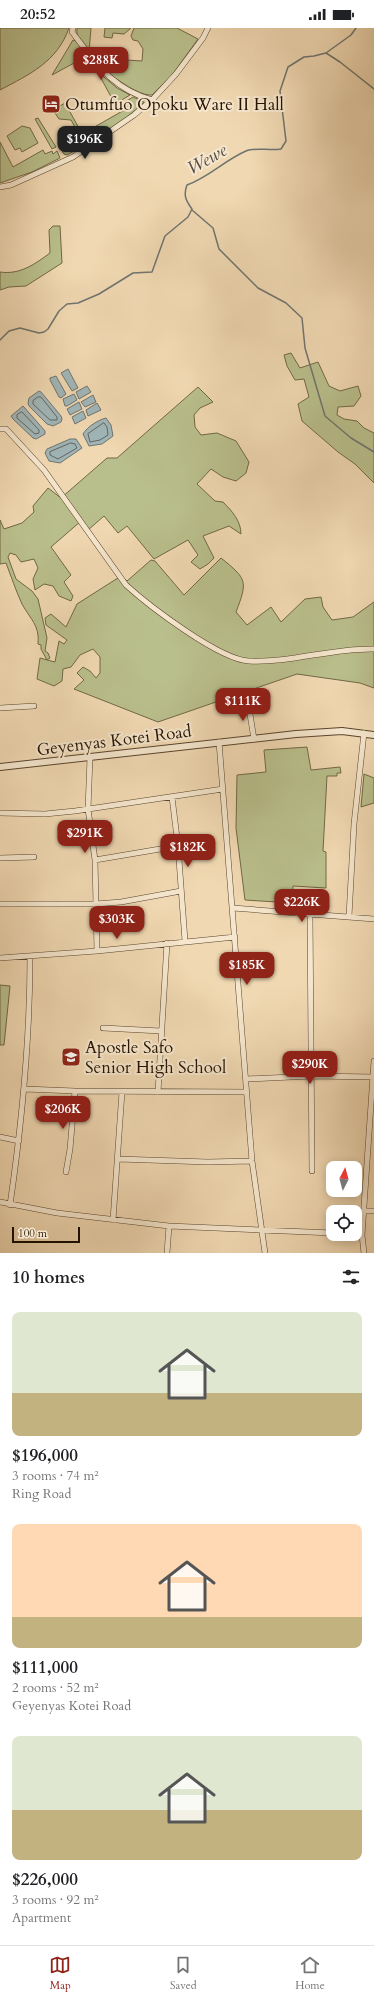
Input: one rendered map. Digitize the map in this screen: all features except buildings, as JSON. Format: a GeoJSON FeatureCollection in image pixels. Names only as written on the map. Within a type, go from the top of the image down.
{"type":"FeatureCollection","features":[{"type":"Feature","properties":{"kind":"street"},"geometry":{"type":"LineString","coordinates":[[0,187],[11,185],[73,157],[128,119],[152,100],[176,74],[203,38],[208,28]]}},
{"type":"Feature","properties":{"kind":"street"},"geometry":{"type":"LineString","coordinates":[[73,30],[93,60],[109,77],[128,91],[152,100]]}},
{"type":"Feature","properties":{"kind":"street"},"geometry":{"type":"LineString","coordinates":[[0,430],[6,429],[44,470],[126,585],[143,600],[177,625],[226,655],[248,661],[276,660],[374,649]]}},
{"type":"Feature","properties":{"kind":"street"},"geometry":{"type":"LineString","coordinates":[[248,702],[254,739]]}},
{"type":"Feature","properties":{"kind":"street"},"geometry":{"type":"LineString","coordinates":[[0,708],[34,706]]}},
{"type":"Feature","properties":{"kind":"street","name":"Geyenyas Kotei Road"},"geometry":{"type":"LineString","coordinates":[[0,767],[90,758],[219,742],[342,731],[374,734]]}},
{"type":"Feature","properties":{"kind":"street"},"geometry":{"type":"LineString","coordinates":[[349,916],[354,824],[364,733]]}},
{"type":"Feature","properties":{"kind":"street"},"geometry":{"type":"LineString","coordinates":[[219,742],[252,1161],[263,1230],[265,1253]]}},
{"type":"Feature","properties":{"kind":"street"},"geometry":{"type":"LineString","coordinates":[[90,758],[88,809],[95,860],[96,951]]}},
{"type":"Feature","properties":{"kind":"street"},"geometry":{"type":"LineString","coordinates":[[0,813],[45,814],[223,789]]}},
{"type":"Feature","properties":{"kind":"street"},"geometry":{"type":"LineString","coordinates":[[172,797],[178,846],[185,941]]}},
{"type":"Feature","properties":{"kind":"street"},"geometry":{"type":"LineString","coordinates":[[95,860],[178,846]]}},
{"type":"Feature","properties":{"kind":"street"},"geometry":{"type":"LineString","coordinates":[[0,858],[34,857]]}},
{"type":"Feature","properties":{"kind":"street"},"geometry":{"type":"LineString","coordinates":[[0,904],[96,904],[121,902],[181,891]]}},
{"type":"Feature","properties":{"kind":"street"},"geometry":{"type":"LineString","coordinates":[[232,908],[310,915],[349,916],[374,920]]}},
{"type":"Feature","properties":{"kind":"street"},"geometry":{"type":"LineString","coordinates":[[310,915],[312,1170]]}},
{"type":"Feature","properties":{"kind":"street"},"geometry":{"type":"LineString","coordinates":[[0,958],[30,957],[235,937]]}},
{"type":"Feature","properties":{"kind":"street"},"geometry":{"type":"LineString","coordinates":[[158,1092],[166,943]]}},
{"type":"Feature","properties":{"kind":"street"},"geometry":{"type":"LineString","coordinates":[[10,1205],[25,1089],[30,995],[30,957]]}},
{"type":"Feature","properties":{"kind":"street"},"geometry":{"type":"LineString","coordinates":[[103,1028],[161,1031]]}},
{"type":"Feature","properties":{"kind":"street"},"geometry":{"type":"LineString","coordinates":[[364,1253],[362,1235],[374,1061]]}},
{"type":"Feature","properties":{"kind":"street"},"geometry":{"type":"LineString","coordinates":[[246,1079],[312,1076],[374,1077]]}},
{"type":"Feature","properties":{"kind":"street"},"geometry":{"type":"LineString","coordinates":[[25,1089],[122,1092],[246,1092]]}},
{"type":"Feature","properties":{"kind":"street"},"geometry":{"type":"LineString","coordinates":[[66,1172],[70,1149],[75,1091]]}},
{"type":"Feature","properties":{"kind":"street"},"geometry":{"type":"LineString","coordinates":[[113,1220],[122,1092]]}},
{"type":"Feature","properties":{"kind":"street"},"geometry":{"type":"LineString","coordinates":[[0,1137],[19,1141]]}},
{"type":"Feature","properties":{"kind":"street"},"geometry":{"type":"LineString","coordinates":[[118,1159],[208,1162],[252,1161]]}},
{"type":"Feature","properties":{"kind":"street"},"geometry":{"type":"LineString","coordinates":[[0,1202],[57,1213],[169,1226],[326,1234]]}},
{"type":"Feature","properties":{"kind":"street"},"geometry":{"type":"LineString","coordinates":[[364,1211],[374,1211]]}},
{"type":"Feature","properties":{"kind":"street"},"geometry":{"type":"LineString","coordinates":[[167,1253],[169,1226]]}},
{"type":"Feature","properties":{"kind":"green space"},"geometry":{"type":"Polygon","coordinates":[[[0,28],[69,28],[64,40],[50,58],[32,72],[0,90],[0,28]]]}},
{"type":"Feature","properties":{"kind":"green space"},"geometry":{"type":"Polygon","coordinates":[[[77,28],[91,28],[89,52],[96,53],[95,58],[142,61],[143,49],[138,41],[133,40],[131,36],[134,28],[177,28],[198,39],[172,75],[152,95],[149,95],[128,87],[92,58],[78,37],[77,28]]]}},
{"type":"Feature","properties":{"kind":"green space"},"geometry":{"type":"Polygon","coordinates":[[[105,28],[131,28],[124,34],[113,33],[112,38],[104,37],[105,28]]]}},
{"type":"Feature","properties":{"kind":"green space"},"geometry":{"type":"Polygon","coordinates":[[[73,40],[76,41],[87,56],[52,75],[73,40]]]}},
{"type":"Feature","properties":{"kind":"green space"},"geometry":{"type":"Polygon","coordinates":[[[97,71],[117,88],[130,95],[115,104],[97,71]]]}},
{"type":"Feature","properties":{"kind":"green space"},"geometry":{"type":"Polygon","coordinates":[[[133,97],[144,102],[107,131],[67,155],[64,154],[61,149],[75,141],[71,135],[72,129],[75,127],[71,120],[59,119],[53,110],[65,103],[85,139],[93,134],[91,129],[126,109],[123,103],[133,97]]]}},
{"type":"Feature","properties":{"kind":"green space"},"geometry":{"type":"Polygon","coordinates":[[[38,118],[56,147],[52,149],[35,119],[38,118]]]}},
{"type":"Feature","properties":{"kind":"green space"},"geometry":{"type":"Polygon","coordinates":[[[22,126],[30,128],[38,143],[22,152],[20,148],[15,150],[7,136],[22,126]]]}},
{"type":"Feature","properties":{"kind":"green space"},"geometry":{"type":"Polygon","coordinates":[[[0,142],[13,167],[43,150],[45,154],[52,151],[53,154],[57,151],[60,158],[32,172],[0,183],[0,142]]]}},
{"type":"Feature","properties":{"kind":"green space"},"geometry":{"type":"Polygon","coordinates":[[[53,226],[60,226],[62,263],[26,286],[9,287],[0,290],[0,272],[14,272],[27,268],[50,253],[49,230],[53,226]]]}},
{"type":"Feature","properties":{"kind":"green space"},"geometry":{"type":"Polygon","coordinates":[[[291,353],[300,368],[318,362],[329,386],[340,391],[358,386],[361,396],[354,406],[338,407],[337,415],[344,419],[357,421],[364,428],[374,433],[374,483],[355,464],[338,452],[302,421],[298,404],[309,397],[304,379],[295,380],[287,366],[284,355],[291,353]]]}},
{"type":"Feature","properties":{"kind":"green space"},"geometry":{"type":"Polygon","coordinates":[[[198,387],[213,402],[200,408],[194,415],[195,427],[201,435],[217,433],[236,441],[249,462],[246,473],[236,481],[223,477],[211,469],[197,484],[215,501],[223,502],[230,509],[238,521],[241,534],[229,526],[203,536],[214,558],[200,569],[191,562],[198,555],[188,540],[154,559],[127,526],[118,533],[104,516],[88,530],[81,521],[51,547],[71,575],[64,582],[73,596],[71,601],[59,596],[53,586],[44,584],[35,590],[33,579],[38,568],[34,559],[21,562],[16,555],[10,553],[8,557],[16,579],[32,591],[38,599],[47,638],[45,651],[48,653],[50,658],[47,660],[41,649],[41,645],[38,644],[38,637],[34,622],[22,604],[6,563],[0,564],[0,520],[4,529],[22,523],[34,512],[33,506],[48,488],[61,498],[107,458],[117,458],[198,387]]]}},
{"type":"Feature","properties":{"kind":"green space"},"geometry":{"type":"Polygon","coordinates":[[[221,558],[236,571],[243,581],[242,593],[236,612],[247,625],[271,607],[281,622],[305,599],[321,597],[323,607],[332,620],[353,617],[374,602],[374,688],[360,683],[297,674],[158,722],[74,689],[84,680],[77,673],[83,667],[90,671],[96,678],[100,673],[100,657],[93,649],[80,655],[71,667],[63,669],[62,681],[54,686],[37,679],[40,658],[55,662],[59,641],[64,644],[67,640],[46,625],[45,618],[51,614],[66,627],[77,604],[121,576],[127,581],[151,560],[155,561],[184,595],[221,558]]]}},
{"type":"Feature","properties":{"kind":"green space"},"geometry":{"type":"Polygon","coordinates":[[[307,747],[311,770],[340,767],[341,773],[337,773],[337,776],[327,776],[323,851],[326,852],[326,888],[293,886],[292,903],[245,900],[236,828],[237,775],[266,772],[264,750],[307,747]]]}},
{"type":"Feature","properties":{"kind":"green space"},"geometry":{"type":"Polygon","coordinates":[[[364,774],[374,778],[374,803],[361,807],[364,774]]]}},
{"type":"Feature","properties":{"kind":"green space"},"geometry":{"type":"Polygon","coordinates":[[[0,985],[10,986],[4,1045],[0,1045],[0,985]]]}},
{"type":"Feature","properties":{"kind":"water"},"geometry":{"type":"Polygon","coordinates":[[[68,369],[78,388],[72,391],[61,373],[68,369]]]}},
{"type":"Feature","properties":{"kind":"water"},"geometry":{"type":"Polygon","coordinates":[[[56,376],[66,394],[61,398],[50,380],[50,378],[56,376]]]}},
{"type":"Feature","properties":{"kind":"water"},"geometry":{"type":"Polygon","coordinates":[[[87,386],[91,392],[79,399],[76,392],[87,386]]]}},
{"type":"Feature","properties":{"kind":"water"},"geometry":{"type":"Polygon","coordinates":[[[39,391],[61,416],[61,422],[53,426],[47,424],[29,406],[29,398],[39,391]]]}},
{"type":"Feature","properties":{"kind":"water"},"geometry":{"type":"Polygon","coordinates":[[[74,394],[77,400],[65,406],[63,399],[74,394]]]}},
{"type":"Feature","properties":{"kind":"water"},"geometry":{"type":"Polygon","coordinates":[[[93,395],[96,402],[85,407],[81,402],[93,395]]]}},
{"type":"Feature","properties":{"kind":"water"},"geometry":{"type":"Polygon","coordinates":[[[79,402],[82,409],[70,415],[67,409],[79,402]]]}},
{"type":"Feature","properties":{"kind":"water"},"geometry":{"type":"Polygon","coordinates":[[[97,403],[101,410],[88,416],[86,410],[97,403]]]}},
{"type":"Feature","properties":{"kind":"water"},"geometry":{"type":"Polygon","coordinates":[[[23,406],[45,431],[45,434],[36,439],[33,438],[13,419],[11,416],[23,406]]]}},
{"type":"Feature","properties":{"kind":"water"},"geometry":{"type":"Polygon","coordinates":[[[83,411],[86,418],[75,424],[72,417],[83,411]]]}},
{"type":"Feature","properties":{"kind":"water"},"geometry":{"type":"Polygon","coordinates":[[[106,418],[111,425],[113,436],[102,444],[89,446],[83,434],[93,424],[106,418]]]}},
{"type":"Feature","properties":{"kind":"water"},"geometry":{"type":"Polygon","coordinates":[[[70,439],[76,439],[82,448],[60,463],[49,461],[45,453],[47,449],[70,439]]]}},
{"type":"Feature","properties":{"kind":"waterway","name":"Wewe"},"geometry":{"type":"LineString","coordinates":[[0,340],[9,331],[20,328],[39,333],[44,332],[48,329],[59,311],[67,304],[78,303],[99,294],[133,273],[152,272],[165,236],[188,217],[192,209],[186,198],[185,192],[187,185],[203,178],[231,159],[246,151],[254,149],[281,149],[286,141],[280,91],[288,67],[304,57],[326,53],[351,35],[356,28]]}},
{"type":"Feature","properties":{"kind":"waterway"},"geometry":{"type":"LineString","coordinates":[[326,53],[374,89]]}},
{"type":"Feature","properties":{"kind":"waterway"},"geometry":{"type":"LineString","coordinates":[[192,210],[213,228],[219,249],[258,288],[286,303],[302,318],[305,348],[325,416],[351,438],[374,452]]}},
{"type":"Feature","properties":{"kind":"place","name":"Otumfuo Opoku Ware II Hall"},"geometry":{"type":"Point","coordinates":[51,104]}},
{"type":"Feature","properties":{"kind":"place","name":"Apostle Safo Senior High School"},"geometry":{"type":"Point","coordinates":[71,1057]}}]}
